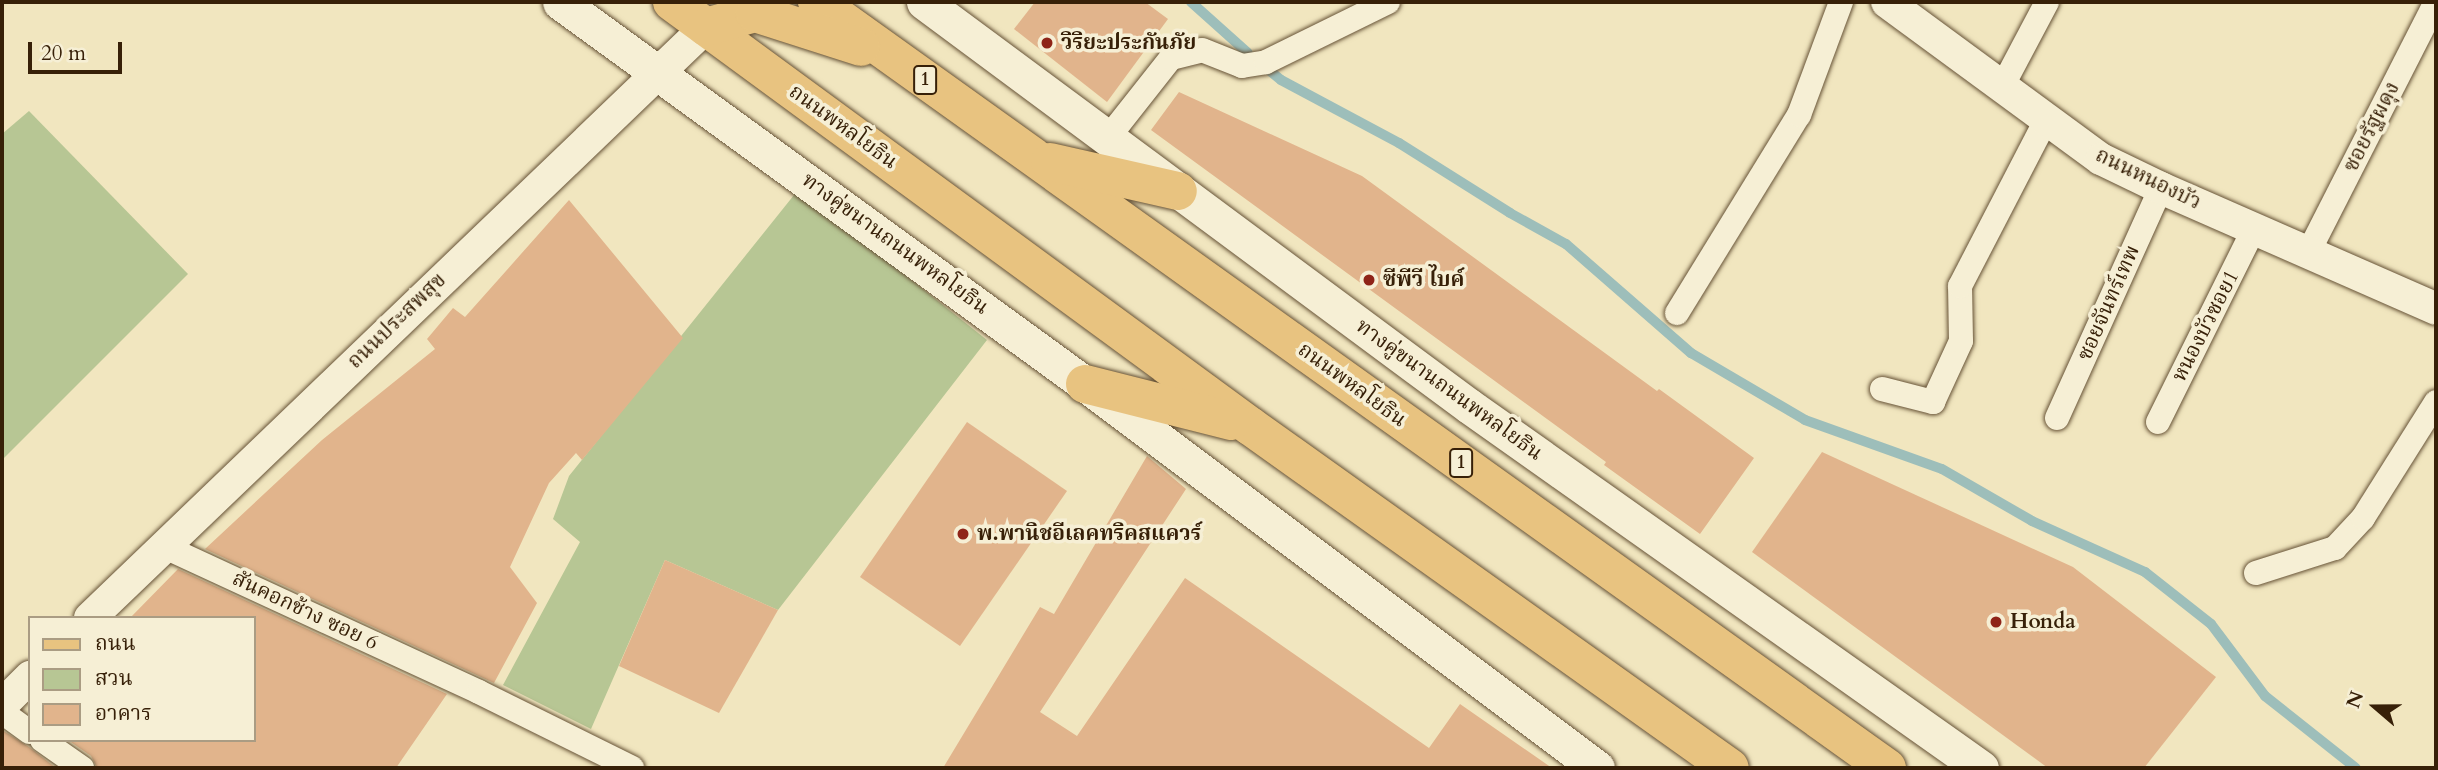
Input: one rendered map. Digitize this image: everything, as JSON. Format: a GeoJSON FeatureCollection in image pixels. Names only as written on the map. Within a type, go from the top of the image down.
{"type":"FeatureCollection","features":[{"type":"Feature","properties":{"kind":"main road","name":"ทางคู่ขนานถนนพหลโยธิน"},"geometry":{"type":"LineString","coordinates":[[560,2],[1085,384],[1597,768]]}},
{"type":"Feature","properties":{"kind":"main road","name":"ถนนพหลโยธิน"},"geometry":{"type":"LineString","coordinates":[[672,2],[706,14],[1250,426],[1730,768]]}},
{"type":"Feature","properties":{"kind":"main road","name":"ถนนพหลโยธิน"},"geometry":{"type":"LineString","coordinates":[[817,2],[1887,768]]}},
{"type":"Feature","properties":{"kind":"main road","name":"ทางคู่ขนานถนนพหลโยธิน"},"geometry":{"type":"LineString","coordinates":[[924,2],[1469,406],[1981,768]]}},
{"type":"Feature","properties":{"kind":"main road"},"geometry":{"type":"LineString","coordinates":[[706,14],[755,13],[894,58]]}},
{"type":"Feature","properties":{"kind":"main road"},"geometry":{"type":"LineString","coordinates":[[1034,158],[1178,191]]}},
{"type":"Feature","properties":{"kind":"main road"},"geometry":{"type":"LineString","coordinates":[[1085,384],[1250,426]]}},
{"type":"Feature","properties":{"kind":"street"},"geometry":{"type":"LineString","coordinates":[[1107,139],[1171,58],[1202,50],[1241,66],[1266,62],[1388,2]]}},
{"type":"Feature","properties":{"kind":"street"},"geometry":{"type":"LineString","coordinates":[[1677,313],[1799,115],[1841,2]]}},
{"type":"Feature","properties":{"kind":"street","name":"ถนนหนองบัว"},"geometry":{"type":"LineString","coordinates":[[1887,2],[2101,159],[2436,309]]}},
{"type":"Feature","properties":{"kind":"street"},"geometry":{"type":"LineString","coordinates":[[2002,87],[2047,2]]}},
{"type":"Feature","properties":{"kind":"street","name":"ซอยรัฐผดุง"},"geometry":{"type":"LineString","coordinates":[[2308,253],[2436,2]]}},
{"type":"Feature","properties":{"kind":"street","name":"ถนนประสพสุข"},"geometry":{"type":"LineString","coordinates":[[92,616],[658,71],[706,14]]}},
{"type":"Feature","properties":{"kind":"street"},"geometry":{"type":"LineString","coordinates":[[1882,389],[1933,402],[1961,341],[1960,286],[2046,120]]}},
{"type":"Feature","properties":{"kind":"street","name":"ซอยจันทร์เทพ"},"geometry":{"type":"LineString","coordinates":[[2057,418],[2161,188]]}},
{"type":"Feature","properties":{"kind":"street","name":"หนองบัวซอย1"},"geometry":{"type":"LineString","coordinates":[[2158,422],[2255,229]]}},
{"type":"Feature","properties":{"kind":"street"},"geometry":{"type":"LineString","coordinates":[[2256,573],[2335,548],[2363,518],[2436,402]]}},
{"type":"Feature","properties":{"kind":"street","name":"สันคอกช้าง ซอย 6"},"geometry":{"type":"LineString","coordinates":[[163,546],[446,677],[632,768]]}},
{"type":"Feature","properties":{"kind":"street"},"geometry":{"type":"LineString","coordinates":[[2,705],[28,679]]}},
{"type":"Feature","properties":{"kind":"street"},"geometry":{"type":"LineString","coordinates":[[2,712],[28,731]]}},
{"type":"Feature","properties":{"kind":"street"},"geometry":{"type":"LineString","coordinates":[[45,742],[82,768]]}},
{"type":"Feature","properties":{"kind":"green space"},"geometry":{"type":"Polygon","coordinates":[[[29,111],[188,274],[2,460],[2,134],[29,111]]]}},
{"type":"Feature","properties":{"kind":"green space"},"geometry":{"type":"Polygon","coordinates":[[[798,190],[987,340],[778,610],[665,560],[591,729],[503,685],[580,542],[553,519],[569,476],[798,190]]]}},
{"type":"Feature","properties":{"kind":"building"},"geometry":{"type":"Polygon","coordinates":[[[1035,2],[1145,2],[1168,19],[1107,102],[1014,29],[1035,2]]]}},
{"type":"Feature","properties":{"kind":"building"},"geometry":{"type":"Polygon","coordinates":[[[1179,92],[1362,176],[1657,391],[1659,389],[1754,458],[1700,534],[1604,465],[1606,462],[1151,130],[1179,92]]]}},
{"type":"Feature","properties":{"kind":"building"},"geometry":{"type":"Polygon","coordinates":[[[569,200],[683,338],[582,460],[576,453],[549,483],[510,567],[537,603],[494,683],[205,549],[322,440],[435,349],[427,339],[453,308],[465,317],[569,200]]]}},
{"type":"Feature","properties":{"kind":"building","name":"พ.พานิชอีเลคทริคสแควร์"},"geometry":{"type":"Polygon","coordinates":[[[967,422],[1067,491],[960,646],[860,577],[967,422]]]}},
{"type":"Feature","properties":{"kind":"building","name":"Honda"},"geometry":{"type":"Polygon","coordinates":[[[1822,452],[2073,567],[2216,677],[2144,768],[2048,768],[1752,552],[1822,452]]]}},
{"type":"Feature","properties":{"kind":"building"},"geometry":{"type":"Polygon","coordinates":[[[1147,456],[1186,489],[1040,712],[1077,736],[1185,578],[1429,748],[1460,704],[1552,768],[943,768],[1040,607],[1054,614],[1147,456]]]}},
{"type":"Feature","properties":{"kind":"building"},"geometry":{"type":"Polygon","coordinates":[[[665,560],[778,610],[719,713],[619,666],[665,560]]]}},
{"type":"Feature","properties":{"kind":"building"},"geometry":{"type":"Polygon","coordinates":[[[178,569],[447,694],[396,768],[97,768],[91,756],[71,742],[256,742],[256,616],[132,616],[178,569]]]}},
{"type":"Feature","properties":{"kind":"building"},"geometry":{"type":"Polygon","coordinates":[[[2,730],[29,747],[56,768],[2,768],[2,730]]]}},
{"type":"Feature","properties":{"kind":"waterway"},"geometry":{"type":"LineString","coordinates":[[1191,2],[1248,53]]}},
{"type":"Feature","properties":{"kind":"waterway"},"geometry":{"type":"LineString","coordinates":[[1270,71],[1281,80],[1399,143],[1510,213],[1566,244],[1691,353],[1805,420],[1942,469],[2032,521],[2145,572],[2211,624],[2265,696],[2356,768]]}},
{"type":"Feature","properties":{"kind":"place","name":"วิริยะประกันภัย"},"geometry":{"type":"Point","coordinates":[1047,43]}},
{"type":"Feature","properties":{"kind":"place","name":"ซีพีวี ไบค์"},"geometry":{"type":"Point","coordinates":[1369,280]}},
{"type":"Feature","properties":{"kind":"place","name":"พ.พานิชอีเลคทริคสแควร์"},"geometry":{"type":"Point","coordinates":[963,534]}},
{"type":"Feature","properties":{"kind":"place","name":"Honda"},"geometry":{"type":"Point","coordinates":[1996,622]}}]}
